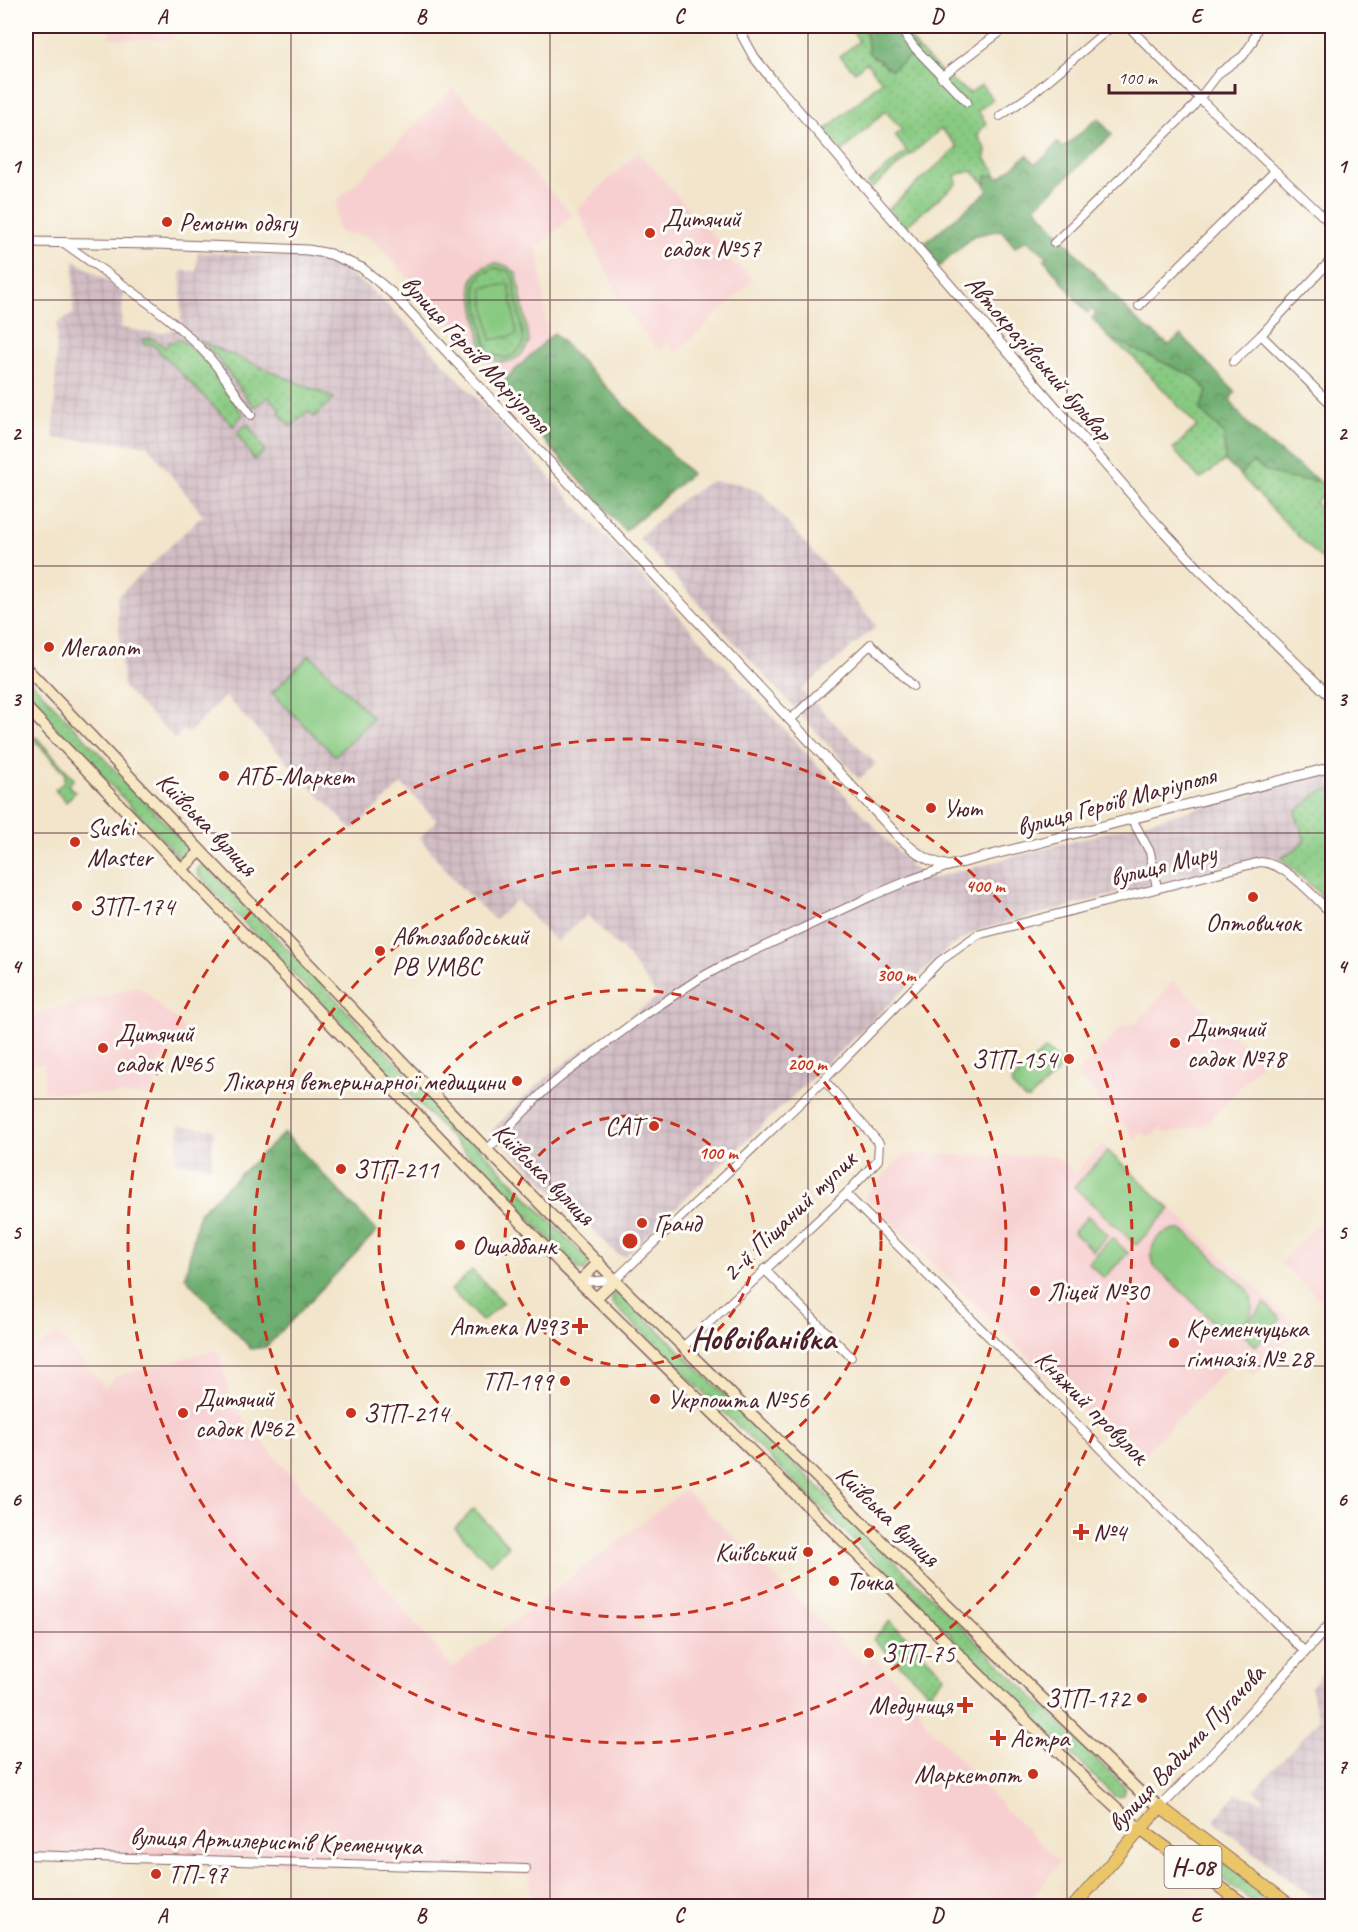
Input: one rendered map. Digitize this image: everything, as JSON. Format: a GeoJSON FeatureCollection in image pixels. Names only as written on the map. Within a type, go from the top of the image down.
{"type":"FeatureCollection","features":[{"type":"Feature","properties":{"kind":"main road","name":"Київська вулиця"},"geometry":{"type":"LineString","coordinates":[[26,668],[487,1150],[683,1347],[1138,1791],[1291,1906]]}},
{"type":"Feature","properties":{"kind":"main road","name":"Київська вулиця"},"geometry":{"type":"LineString","coordinates":[[26,707],[579,1282],[1095,1788],[1140,1829],[1246,1906]]}},
{"type":"Feature","properties":{"kind":"main road"},"geometry":{"type":"LineString","coordinates":[[182,869],[201,851]]}},
{"type":"Feature","properties":{"kind":"main road"},"geometry":{"type":"LineString","coordinates":[[579,1282],[598,1262]]}},
{"type":"Feature","properties":{"kind":"main road"},"geometry":{"type":"LineString","coordinates":[[596,1298],[615,1280]]}},
{"type":"Feature","properties":{"kind":"main road","name":"вулиця Вадима Пугачова"},"geometry":{"type":"LineString","coordinates":[[1074,1906],[1160,1808]]}},
{"type":"Feature","properties":{"kind":"street","name":"Автокразівський бульвар"},"geometry":{"type":"LineString","coordinates":[[737,26],[754,57],[773,81],[1156,524],[1332,698]]}},
{"type":"Feature","properties":{"kind":"street"},"geometry":{"type":"LineString","coordinates":[[898,26],[914,47],[966,102]]}},
{"type":"Feature","properties":{"kind":"street"},"geometry":{"type":"LineString","coordinates":[[941,77],[1008,26]]}},
{"type":"Feature","properties":{"kind":"street"},"geometry":{"type":"LineString","coordinates":[[1000,116],[1032,94],[1112,26]]}},
{"type":"Feature","properties":{"kind":"street"},"geometry":{"type":"LineString","coordinates":[[1128,26],[1200,99],[1332,225]]}},
{"type":"Feature","properties":{"kind":"street"},"geometry":{"type":"LineString","coordinates":[[1054,243],[1200,99],[1219,74],[1243,56],[1258,26]]}},
{"type":"Feature","properties":{"kind":"street"},"geometry":{"type":"LineString","coordinates":[[1140,306],[1275,171]]}},
{"type":"Feature","properties":{"kind":"street","name":"вулиця Героїв Маріуполя"},"geometry":{"type":"LineString","coordinates":[[26,242],[308,250],[330,254],[362,268],[393,294],[790,720],[915,852],[928,861],[949,866],[1332,767]]}},
{"type":"Feature","properties":{"kind":"street"},"geometry":{"type":"LineString","coordinates":[[64,243],[133,292],[191,340],[208,356],[251,415]]}},
{"type":"Feature","properties":{"kind":"street"},"geometry":{"type":"LineString","coordinates":[[1233,362],[1332,259]]}},
{"type":"Feature","properties":{"kind":"street"},"geometry":{"type":"LineString","coordinates":[[1261,335],[1332,405]]}},
{"type":"Feature","properties":{"kind":"street"},"geometry":{"type":"LineString","coordinates":[[790,720],[872,644],[913,686]]}},
{"type":"Feature","properties":{"kind":"street"},"geometry":{"type":"LineString","coordinates":[[1132,819],[1150,852],[1157,888]]}},
{"type":"Feature","properties":{"kind":"street","name":"вулиця Миру"},"geometry":{"type":"LineString","coordinates":[[615,1280],[824,1080],[940,962],[967,941],[988,932],[1260,862],[1269,862],[1282,868],[1332,914]]}},
{"type":"Feature","properties":{"kind":"street"},"geometry":{"type":"LineString","coordinates":[[487,1150],[544,1091],[566,1073],[640,1018],[700,978],[724,964],[864,900],[949,866]]}},
{"type":"Feature","properties":{"kind":"street","name":"2-й Піщаний тупик"},"geometry":{"type":"LineString","coordinates":[[683,1347],[846,1194],[878,1160],[879,1143],[824,1080]]}},
{"type":"Feature","properties":{"kind":"street","name":"Княжий провулок"},"geometry":{"type":"LineString","coordinates":[[846,1194],[1305,1652]]}},
{"type":"Feature","properties":{"kind":"street"},"geometry":{"type":"LineString","coordinates":[[764,1269],[851,1357]]}},
{"type":"Feature","properties":{"kind":"street"},"geometry":{"type":"LineString","coordinates":[[579,1282],[615,1280]]}},
{"type":"Feature","properties":{"kind":"street","name":"вулиця Вадима Пугачова"},"geometry":{"type":"LineString","coordinates":[[1160,1808],[1218,1748],[1332,1622]]}},
{"type":"Feature","properties":{"kind":"street","name":"вулиця Артилеристів Кременчука"},"geometry":{"type":"LineString","coordinates":[[26,1856],[526,1869]]}},
{"type":"Feature","properties":{"kind":"shaded area"},"geometry":{"type":"Polygon","coordinates":[[[110,26],[172,26],[172,40],[109,38],[110,26]]]}},
{"type":"Feature","properties":{"kind":"shaded area"},"geometry":{"type":"Polygon","coordinates":[[[453,88],[573,215],[538,247],[548,338],[504,379],[369,236],[342,233],[337,228],[337,201],[453,88]]]}},
{"type":"Feature","properties":{"kind":"shaded area","name":"Дитячий садок №57"},"geometry":{"type":"Polygon","coordinates":[[[638,152],[733,258],[731,260],[736,266],[739,265],[753,280],[677,352],[668,342],[659,350],[617,299],[617,293],[577,209],[638,152]]]}},
{"type":"Feature","properties":{"kind":"shaded area"},"geometry":{"type":"Polygon","coordinates":[[[198,252],[324,261],[344,270],[370,289],[412,329],[915,870],[929,879],[1332,773],[1332,789],[1320,792],[1306,840],[1281,858],[1261,856],[979,930],[946,950],[625,1256],[617,1254],[492,1131],[524,1097],[554,1071],[658,997],[621,947],[619,948],[587,915],[556,942],[516,900],[495,920],[459,886],[420,838],[436,820],[402,784],[352,830],[225,696],[189,733],[184,730],[175,739],[123,687],[117,597],[203,515],[147,445],[54,438],[57,323],[73,314],[74,260],[123,291],[121,328],[162,333],[181,327],[181,271],[197,271],[198,252]]]}},
{"type":"Feature","properties":{"kind":"shaded area"},"geometry":{"type":"Polygon","coordinates":[[[711,481],[736,483],[761,492],[877,626],[801,690],[876,764],[859,779],[639,538],[681,500],[711,481]]]}},
{"type":"Feature","properties":{"kind":"shaded area","name":"Дитячий садок №78"},"geometry":{"type":"Polygon","coordinates":[[[1173,981],[1263,1061],[1205,1126],[1165,1133],[1163,1129],[1155,1131],[1156,1135],[1138,1134],[1138,1138],[1134,1139],[1125,1125],[1097,1101],[1097,1095],[1079,1079],[1077,1074],[1122,1026],[1136,1023],[1173,981]]]}},
{"type":"Feature","properties":{"kind":"shaded area","name":"Дитячий садок №65"},"geometry":{"type":"Polygon","coordinates":[[[138,986],[190,1032],[155,1066],[154,1096],[43,1092],[44,1064],[31,1064],[32,1015],[138,986]]]}},
{"type":"Feature","properties":{"kind":"shaded area"},"geometry":{"type":"Polygon","coordinates":[[[179,1125],[214,1129],[211,1166],[176,1162],[179,1125]]]}},
{"type":"Feature","properties":{"kind":"shaded area"},"geometry":{"type":"Polygon","coordinates":[[[1102,1144],[1299,1328],[1255,1375],[1236,1358],[1136,1463],[865,1196],[904,1154],[1055,1156],[1075,1173],[1102,1144]]]}},
{"type":"Feature","properties":{"kind":"shaded area"},"geometry":{"type":"Polygon","coordinates":[[[1332,1214],[1332,1311],[1280,1263],[1324,1217],[1332,1214]]]}},
{"type":"Feature","properties":{"kind":"shaded area"},"geometry":{"type":"Polygon","coordinates":[[[57,1333],[105,1388],[116,1376],[216,1350],[220,1354],[232,1403],[453,1668],[685,1490],[865,1664],[872,1657],[903,1687],[915,1702],[927,1724],[1005,1809],[1060,1862],[1025,1906],[530,1906],[530,1874],[26,1853],[26,1356],[57,1333]]]}},
{"type":"Feature","properties":{"kind":"shaded area"},"geometry":{"type":"Polygon","coordinates":[[[1332,1663],[1332,1906],[1323,1906],[1214,1821],[1236,1794],[1261,1801],[1264,1799],[1254,1790],[1319,1720],[1310,1688],[1332,1663]]]}},
{"type":"Feature","properties":{"kind":"green space"},"geometry":{"type":"Polygon","coordinates":[[[849,26],[865,26],[869,53],[919,50],[951,81],[970,93],[981,85],[993,99],[978,111],[987,124],[980,130],[978,137],[986,149],[985,158],[993,168],[995,175],[986,176],[985,184],[972,171],[955,175],[957,183],[904,228],[888,209],[958,147],[941,129],[872,188],[867,184],[907,151],[895,136],[902,129],[885,111],[842,152],[823,132],[882,81],[866,62],[855,72],[840,56],[859,41],[849,26]]]}},
{"type":"Feature","properties":{"kind":"green space"},"geometry":{"type":"Polygon","coordinates":[[[865,26],[902,26],[919,50],[891,70],[869,53],[865,26]]]}},
{"type":"Feature","properties":{"kind":"green space"},"geometry":{"type":"Polygon","coordinates":[[[1098,118],[1112,135],[1035,207],[1134,318],[1169,345],[1181,335],[1235,392],[1230,399],[1247,423],[1270,444],[1319,481],[1284,477],[1269,472],[1253,462],[1240,475],[1225,461],[1224,434],[1200,410],[1207,391],[1195,377],[1108,337],[1092,318],[1096,314],[1092,309],[1087,313],[1044,259],[1047,256],[1026,240],[1015,247],[1001,230],[973,236],[939,267],[921,246],[988,191],[985,184],[986,176],[995,175],[1000,178],[1027,155],[1035,164],[1057,143],[1063,148],[1098,118]]]}},
{"type":"Feature","properties":{"kind":"green space"},"geometry":{"type":"Polygon","coordinates":[[[490,264],[505,265],[517,275],[529,341],[521,355],[509,361],[495,360],[482,351],[471,284],[480,270],[490,264]],[[495,268],[482,273],[475,285],[486,348],[491,354],[505,358],[512,356],[522,347],[524,340],[513,278],[509,271],[495,268]]]}},
{"type":"Feature","properties":{"kind":"green space"},"geometry":{"type":"Polygon","coordinates":[[[495,268],[509,271],[513,278],[524,341],[522,347],[512,356],[505,358],[491,354],[486,348],[475,285],[482,273],[495,268]]]}},
{"type":"Feature","properties":{"kind":"green space"},"geometry":{"type":"Polygon","coordinates":[[[509,284],[517,335],[491,340],[482,288],[509,284]]]}},
{"type":"Feature","properties":{"kind":"green space"},"geometry":{"type":"Polygon","coordinates":[[[554,333],[691,474],[625,531],[497,387],[554,333]]]}},
{"type":"Feature","properties":{"kind":"green space"},"geometry":{"type":"Polygon","coordinates":[[[1108,337],[1195,377],[1207,391],[1200,410],[1224,434],[1225,461],[1200,479],[1173,449],[1197,426],[1134,358],[1108,337]]]}},
{"type":"Feature","properties":{"kind":"green space"},"geometry":{"type":"Polygon","coordinates":[[[179,338],[209,365],[243,415],[233,426],[152,344],[143,344],[143,339],[154,339],[165,348],[170,341],[173,343],[179,338]]]}},
{"type":"Feature","properties":{"kind":"green space"},"geometry":{"type":"Polygon","coordinates":[[[200,340],[334,398],[314,417],[308,411],[291,427],[279,413],[281,410],[269,397],[254,407],[216,356],[200,340]]]}},
{"type":"Feature","properties":{"kind":"green space"},"geometry":{"type":"Polygon","coordinates":[[[248,424],[265,451],[254,460],[238,435],[238,431],[248,424]]]}},
{"type":"Feature","properties":{"kind":"green space"},"geometry":{"type":"Polygon","coordinates":[[[1252,462],[1268,472],[1284,477],[1319,481],[1328,489],[1315,503],[1332,517],[1332,569],[1240,475],[1252,462]]]}},
{"type":"Feature","properties":{"kind":"green space"},"geometry":{"type":"Polygon","coordinates":[[[310,655],[373,718],[335,756],[272,693],[310,655]]]}},
{"type":"Feature","properties":{"kind":"green space"},"geometry":{"type":"Polygon","coordinates":[[[26,676],[188,847],[187,855],[178,856],[26,696],[26,676]]]}},
{"type":"Feature","properties":{"kind":"green space"},"geometry":{"type":"Polygon","coordinates":[[[36,737],[74,779],[68,785],[75,792],[66,802],[55,790],[64,782],[65,773],[37,743],[34,739],[36,737]]]}},
{"type":"Feature","properties":{"kind":"green space"},"geometry":{"type":"Polygon","coordinates":[[[1332,789],[1332,905],[1281,858],[1295,850],[1305,840],[1295,813],[1320,792],[1332,789]]]}},
{"type":"Feature","properties":{"kind":"green space"},"geometry":{"type":"Polygon","coordinates":[[[206,865],[589,1261],[590,1264],[584,1271],[579,1270],[198,875],[199,867],[206,865]]]}},
{"type":"Feature","properties":{"kind":"green space"},"geometry":{"type":"Polygon","coordinates":[[[1044,1050],[1047,1050],[1062,1064],[1062,1068],[1029,1099],[1025,1099],[1011,1082],[1044,1050]]]}},
{"type":"Feature","properties":{"kind":"green space"},"geometry":{"type":"Polygon","coordinates":[[[284,1133],[377,1231],[266,1347],[251,1349],[185,1277],[199,1213],[284,1133]]]}},
{"type":"Feature","properties":{"kind":"green space"},"geometry":{"type":"Polygon","coordinates":[[[1108,1151],[1170,1209],[1136,1245],[1074,1187],[1108,1151]]]}},
{"type":"Feature","properties":{"kind":"green space"},"geometry":{"type":"Polygon","coordinates":[[[1088,1216],[1108,1235],[1093,1251],[1073,1232],[1088,1216]]]}},
{"type":"Feature","properties":{"kind":"green space"},"geometry":{"type":"Polygon","coordinates":[[[1181,1230],[1188,1234],[1249,1291],[1252,1310],[1249,1318],[1243,1324],[1232,1328],[1216,1324],[1155,1267],[1152,1255],[1154,1244],[1166,1232],[1181,1230]]]}},
{"type":"Feature","properties":{"kind":"green space"},"geometry":{"type":"Polygon","coordinates":[[[1112,1238],[1128,1253],[1104,1278],[1088,1263],[1112,1238]]]}},
{"type":"Feature","properties":{"kind":"green space"},"geometry":{"type":"Polygon","coordinates":[[[472,1270],[503,1302],[482,1321],[451,1290],[472,1270]]]}},
{"type":"Feature","properties":{"kind":"green space"},"geometry":{"type":"Polygon","coordinates":[[[615,1293],[622,1294],[1125,1787],[1123,1795],[1114,1796],[612,1303],[615,1293]]]}},
{"type":"Feature","properties":{"kind":"green space"},"geometry":{"type":"Polygon","coordinates":[[[1265,1303],[1281,1319],[1256,1346],[1239,1331],[1265,1303]]]}},
{"type":"Feature","properties":{"kind":"green space"},"geometry":{"type":"Polygon","coordinates":[[[474,1509],[509,1546],[490,1564],[455,1528],[474,1509]]]}},
{"type":"Feature","properties":{"kind":"green space"},"geometry":{"type":"Polygon","coordinates":[[[890,1621],[945,1676],[929,1693],[873,1639],[890,1621]]]}},
{"type":"Feature","properties":{"kind":"green space"},"geometry":{"type":"Polygon","coordinates":[[[1202,1847],[1282,1906],[1258,1906],[1196,1859],[1195,1850],[1202,1847]]]}},
{"type":"Feature","properties":{"kind":"place","name":"Ремонт одягу"},"geometry":{"type":"Point","coordinates":[167,222]}},
{"type":"Feature","properties":{"kind":"place","name":"Дитячий садок №57"},"geometry":{"type":"Point","coordinates":[650,233]}},
{"type":"Feature","properties":{"kind":"place","name":"Мегаопт"},"geometry":{"type":"Point","coordinates":[49,647]}},
{"type":"Feature","properties":{"kind":"place","name":"АТБ-Маркет"},"geometry":{"type":"Point","coordinates":[224,776]}},
{"type":"Feature","properties":{"kind":"place","name":"Уют"},"geometry":{"type":"Point","coordinates":[931,808]}},
{"type":"Feature","properties":{"kind":"place","name":"Sushi Master"},"geometry":{"type":"Point","coordinates":[75,842]}},
{"type":"Feature","properties":{"kind":"place","name":"Оптовичок"},"geometry":{"type":"Point","coordinates":[1253,897]}},
{"type":"Feature","properties":{"kind":"place","name":"ЗТП-174"},"geometry":{"type":"Point","coordinates":[77,906]}},
{"type":"Feature","properties":{"kind":"place","name":"Автозаводський РВ УМВС"},"geometry":{"type":"Point","coordinates":[380,951]}},
{"type":"Feature","properties":{"kind":"place","name":"Дитячий садок №78"},"geometry":{"type":"Point","coordinates":[1175,1043]}},
{"type":"Feature","properties":{"kind":"place","name":"Дитячий садок №65"},"geometry":{"type":"Point","coordinates":[103,1048]}},
{"type":"Feature","properties":{"kind":"place","name":"ЗТП-154"},"geometry":{"type":"Point","coordinates":[1069,1059]}},
{"type":"Feature","properties":{"kind":"place","name":"Лікарня ветеринарної медицини"},"geometry":{"type":"Point","coordinates":[517,1081]}},
{"type":"Feature","properties":{"kind":"place","name":"САТ"},"geometry":{"type":"Point","coordinates":[654,1126]}},
{"type":"Feature","properties":{"kind":"place","name":"ЗТП-211"},"geometry":{"type":"Point","coordinates":[341,1169]}},
{"type":"Feature","properties":{"kind":"place","name":"Гранд"},"geometry":{"type":"Point","coordinates":[642,1223]}},
{"type":"Feature","properties":{"kind":"place","name":"Ощадбанк"},"geometry":{"type":"Point","coordinates":[460,1245]}},
{"type":"Feature","properties":{"kind":"place","name":"Ліцей №30"},"geometry":{"type":"Point","coordinates":[1035,1291]}},
{"type":"Feature","properties":{"kind":"place","name":"Аптека №93"},"geometry":{"type":"Point","coordinates":[580,1326]}},
{"type":"Feature","properties":{"kind":"place","name":"Кременчуцька гімназія № 28"},"geometry":{"type":"Point","coordinates":[1174,1343]}},
{"type":"Feature","properties":{"kind":"place","name":"ТП-199"},"geometry":{"type":"Point","coordinates":[565,1381]}},
{"type":"Feature","properties":{"kind":"place","name":"Укрпошта №56"},"geometry":{"type":"Point","coordinates":[655,1399]}},
{"type":"Feature","properties":{"kind":"place","name":"Дитячий садок №62"},"geometry":{"type":"Point","coordinates":[183,1413]}},
{"type":"Feature","properties":{"kind":"place","name":"ЗТП-214"},"geometry":{"type":"Point","coordinates":[351,1413]}},
{"type":"Feature","properties":{"kind":"place","name":"№4"},"geometry":{"type":"Point","coordinates":[1081,1532]}},
{"type":"Feature","properties":{"kind":"place","name":"Київський"},"geometry":{"type":"Point","coordinates":[808,1552]}},
{"type":"Feature","properties":{"kind":"place","name":"Точка"},"geometry":{"type":"Point","coordinates":[834,1581]}},
{"type":"Feature","properties":{"kind":"place","name":"ЗТП-75"},"geometry":{"type":"Point","coordinates":[869,1653]}},
{"type":"Feature","properties":{"kind":"place","name":"ЗТП-172"},"geometry":{"type":"Point","coordinates":[1142,1698]}},
{"type":"Feature","properties":{"kind":"place","name":"Медуниця"},"geometry":{"type":"Point","coordinates":[965,1705]}},
{"type":"Feature","properties":{"kind":"place","name":"Астра"},"geometry":{"type":"Point","coordinates":[998,1738]}},
{"type":"Feature","properties":{"kind":"place","name":"Маркетопт"},"geometry":{"type":"Point","coordinates":[1033,1774]}},
{"type":"Feature","properties":{"kind":"place","name":"ТП-97"},"geometry":{"type":"Point","coordinates":[156,1874]}},
{"type":"Feature","properties":{"kind":"district","name":"Новоіванівка"},"geometry":{"type":"Point","coordinates":[763,1338]}}]}
